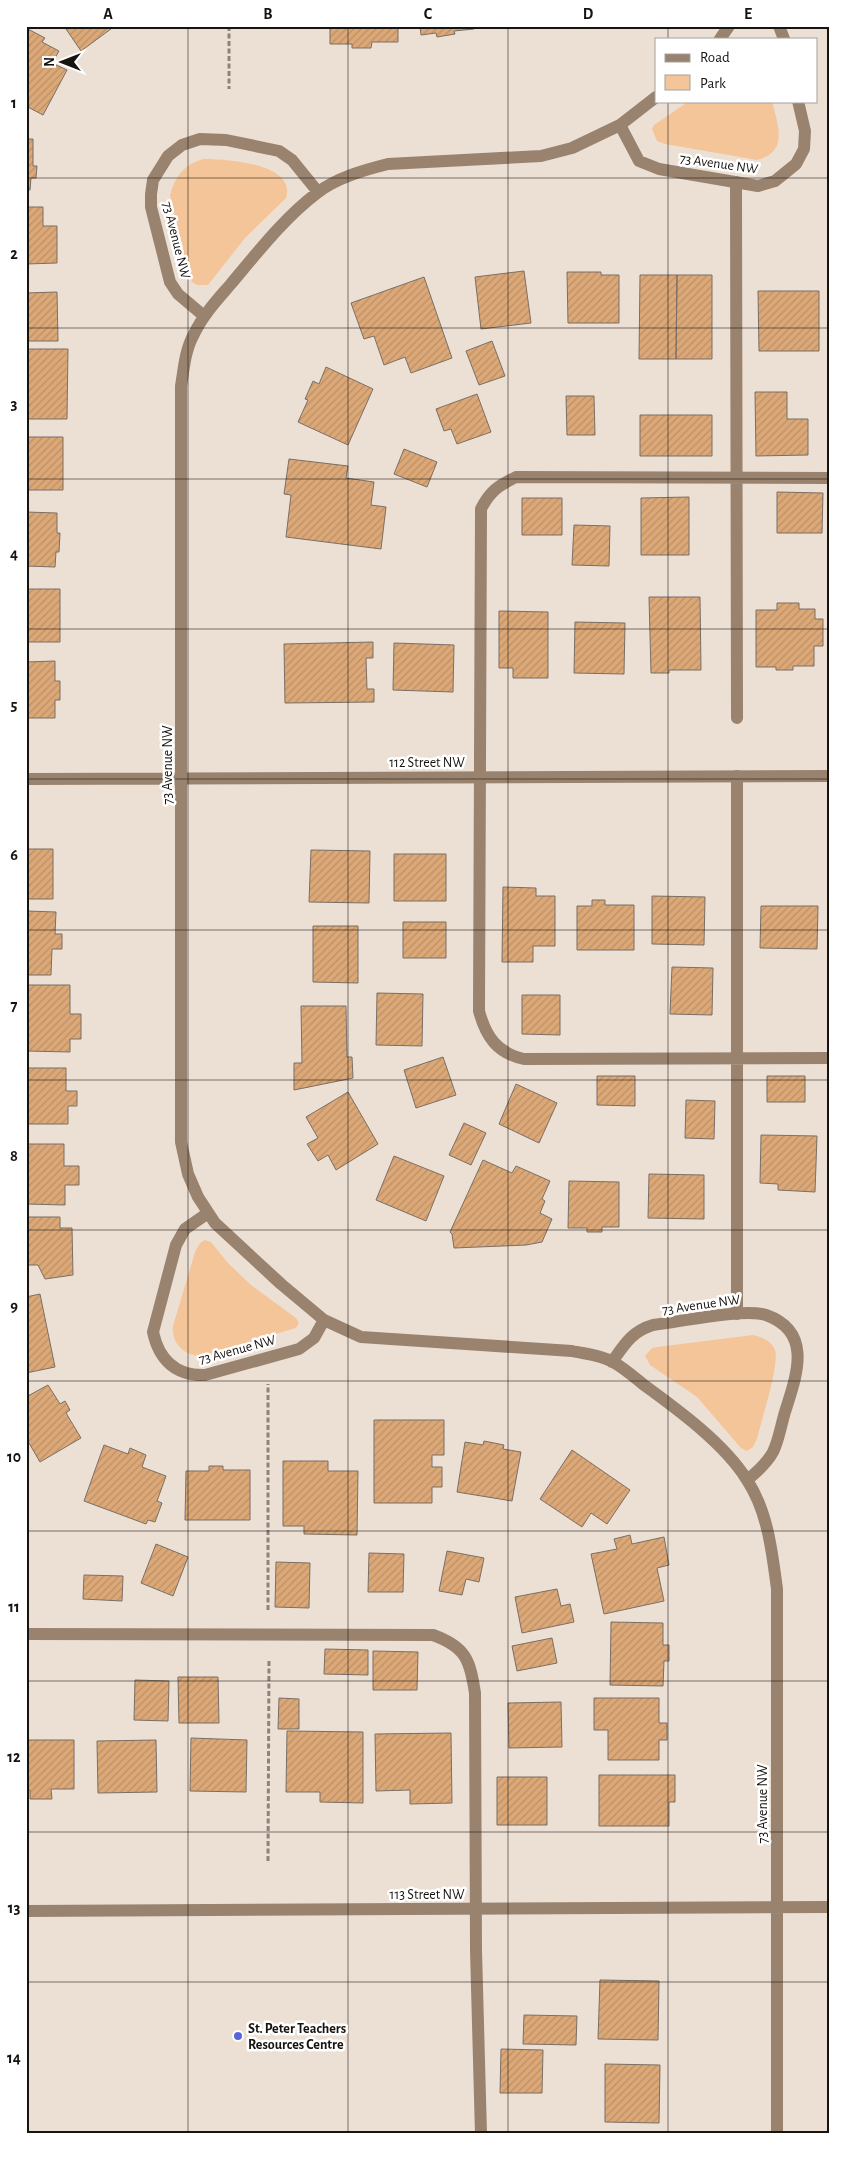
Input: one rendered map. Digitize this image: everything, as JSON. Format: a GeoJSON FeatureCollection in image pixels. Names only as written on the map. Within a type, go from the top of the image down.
{"type":"FeatureCollection","features":[{"type":"Feature","properties":{"kind":"street"},"geometry":{"type":"LineString","coordinates":[[721,38],[729,26]]}},
{"type":"Feature","properties":{"kind":"street"},"geometry":{"type":"LineString","coordinates":[[779,26],[784,38]]}},
{"type":"Feature","properties":{"kind":"street","name":"73 Avenue NW"},"geometry":{"type":"LineString","coordinates":[[655,98],[620,125],[572,148],[541,156],[388,164],[364,170],[318,192],[295,212],[262,247],[204,316],[193,334],[186,354],[182,386],[182,1142],[188,1174],[208,1214],[234,1242],[324,1320],[361,1337],[572,1351],[593,1355],[612,1362],[684,1415],[732,1460],[747,1480],[764,1518],[772,1550],[777,1589],[777,2134]]}},
{"type":"Feature","properties":{"kind":"street","name":"73 Avenue NW"},"geometry":{"type":"LineString","coordinates":[[620,125],[636,157],[643,164],[658,169],[758,186],[775,181],[796,164],[804,149],[805,131],[798,102]]}},
{"type":"Feature","properties":{"kind":"street","name":"73 Avenue NW"},"geometry":{"type":"LineString","coordinates":[[204,316],[178,294],[170,282],[152,207],[153,180],[168,156],[182,145],[200,139],[226,140],[279,151],[292,160],[318,192]]}},
{"type":"Feature","properties":{"kind":"street"},"geometry":{"type":"LineString","coordinates":[[736,182],[737,718]]}},
{"type":"Feature","properties":{"kind":"street"},"geometry":{"type":"LineString","coordinates":[[829,478],[516,477],[500,485],[489,494],[481,509],[479,1011],[482,1026],[489,1038],[509,1056],[524,1059],[829,1058]]}},
{"type":"Feature","properties":{"kind":"street"},"geometry":{"type":"LineString","coordinates":[[737,776],[737,1314]]}},
{"type":"Feature","properties":{"kind":"street","name":"112 Street NW"},"geometry":{"type":"LineString","coordinates":[[26,779],[829,776]]}},
{"type":"Feature","properties":{"kind":"street","name":"73 Avenue NW"},"geometry":{"type":"LineString","coordinates":[[208,1214],[185,1230],[180,1236],[173,1254],[153,1332],[155,1343],[165,1361],[186,1374],[204,1375],[299,1349],[314,1338],[324,1320]]}},
{"type":"Feature","properties":{"kind":"street","name":"73 Avenue NW"},"geometry":{"type":"LineString","coordinates":[[612,1362],[626,1341],[642,1328],[754,1312],[779,1321],[795,1341],[799,1355],[798,1370],[774,1452],[761,1468],[747,1480]]}},
{"type":"Feature","properties":{"kind":"street"},"geometry":{"type":"LineString","coordinates":[[26,1634],[433,1635],[451,1642],[465,1656],[471,1670],[475,1693],[476,1909],[481,2134]]}},
{"type":"Feature","properties":{"kind":"street","name":"113 Street NW"},"geometry":{"type":"LineString","coordinates":[[26,1911],[829,1907]]}},
{"type":"Feature","properties":{"kind":"path"},"geometry":{"type":"LineString","coordinates":[[229,26],[229,88]]}},
{"type":"Feature","properties":{"kind":"green space"},"geometry":{"type":"Polygon","coordinates":[[[688,102],[772,102],[779,136],[774,151],[757,160],[665,144],[657,141],[652,129],[654,125],[688,102]]]}},
{"type":"Feature","properties":{"kind":"green space"},"geometry":{"type":"Polygon","coordinates":[[[203,159],[242,162],[270,170],[281,177],[286,186],[286,198],[245,238],[208,285],[197,285],[192,282],[189,275],[170,195],[175,182],[182,172],[191,164],[203,159]]]}},
{"type":"Feature","properties":{"kind":"green space"},"geometry":{"type":"Polygon","coordinates":[[[205,1240],[211,1242],[228,1263],[251,1285],[296,1318],[299,1323],[296,1328],[202,1356],[190,1354],[180,1348],[174,1338],[173,1326],[195,1252],[200,1243],[205,1240]]]}},
{"type":"Feature","properties":{"kind":"green space"},"geometry":{"type":"Polygon","coordinates":[[[753,1335],[769,1342],[775,1350],[776,1357],[773,1379],[757,1439],[753,1447],[747,1451],[741,1448],[697,1397],[650,1365],[645,1356],[652,1348],[657,1347],[753,1335]]]}},
{"type":"Feature","properties":{"kind":"building"},"geometry":{"type":"Polygon","coordinates":[[[64,26],[115,26],[81,51],[64,26]]]}},
{"type":"Feature","properties":{"kind":"building"},"geometry":{"type":"Polygon","coordinates":[[[330,26],[398,26],[398,42],[372,42],[371,48],[352,48],[352,44],[330,44],[330,26]]]}},
{"type":"Feature","properties":{"kind":"building"},"geometry":{"type":"Polygon","coordinates":[[[420,26],[473,26],[474,29],[454,31],[455,34],[437,37],[436,33],[421,35],[420,26]]]}},
{"type":"Feature","properties":{"kind":"building"},"geometry":{"type":"Polygon","coordinates":[[[26,28],[45,38],[42,42],[59,51],[52,63],[67,70],[43,115],[26,106],[26,28]]]}},
{"type":"Feature","properties":{"kind":"building"},"geometry":{"type":"Polygon","coordinates":[[[26,139],[33,139],[33,166],[37,166],[36,178],[31,178],[30,190],[26,190],[26,139]]]}},
{"type":"Feature","properties":{"kind":"building"},"geometry":{"type":"Polygon","coordinates":[[[26,207],[43,207],[43,226],[57,226],[57,263],[26,264],[26,207]]]}},
{"type":"Feature","properties":{"kind":"building"},"geometry":{"type":"Polygon","coordinates":[[[524,271],[531,323],[481,329],[475,277],[524,271]]]}},
{"type":"Feature","properties":{"kind":"building"},"geometry":{"type":"Polygon","coordinates":[[[567,272],[601,272],[601,275],[619,275],[619,323],[568,323],[567,272]]]}},
{"type":"Feature","properties":{"kind":"building"},"geometry":{"type":"Polygon","coordinates":[[[640,275],[677,275],[676,359],[639,359],[640,275]]]}},
{"type":"Feature","properties":{"kind":"building"},"geometry":{"type":"Polygon","coordinates":[[[677,275],[712,275],[712,359],[676,359],[677,275]]]}},
{"type":"Feature","properties":{"kind":"building"},"geometry":{"type":"Polygon","coordinates":[[[424,277],[452,358],[411,373],[405,357],[384,365],[374,336],[364,339],[351,303],[424,277]]]}},
{"type":"Feature","properties":{"kind":"building"},"geometry":{"type":"Polygon","coordinates":[[[758,291],[819,291],[819,351],[759,351],[758,291]]]}},
{"type":"Feature","properties":{"kind":"building"},"geometry":{"type":"Polygon","coordinates":[[[57,292],[58,341],[26,341],[26,293],[57,292]]]}},
{"type":"Feature","properties":{"kind":"building"},"geometry":{"type":"Polygon","coordinates":[[[492,341],[505,376],[479,385],[466,351],[492,341]]]}},
{"type":"Feature","properties":{"kind":"building"},"geometry":{"type":"Polygon","coordinates":[[[26,349],[68,349],[67,419],[26,419],[26,349]]]}},
{"type":"Feature","properties":{"kind":"building"},"geometry":{"type":"Polygon","coordinates":[[[326,367],[373,389],[348,445],[298,422],[308,400],[305,399],[313,381],[319,384],[326,367]]]}},
{"type":"Feature","properties":{"kind":"building"},"geometry":{"type":"Polygon","coordinates":[[[755,392],[787,392],[787,419],[808,419],[808,455],[756,456],[755,392]]]}},
{"type":"Feature","properties":{"kind":"building"},"geometry":{"type":"Polygon","coordinates":[[[477,394],[491,432],[457,444],[451,429],[444,431],[436,409],[477,394]]]}},
{"type":"Feature","properties":{"kind":"building"},"geometry":{"type":"Polygon","coordinates":[[[566,396],[594,396],[595,435],[567,435],[566,396]]]}},
{"type":"Feature","properties":{"kind":"building"},"geometry":{"type":"Polygon","coordinates":[[[640,415],[712,415],[712,456],[640,456],[640,415]]]}},
{"type":"Feature","properties":{"kind":"building"},"geometry":{"type":"Polygon","coordinates":[[[26,437],[63,437],[63,490],[26,490],[26,437]]]}},
{"type":"Feature","properties":{"kind":"building"},"geometry":{"type":"Polygon","coordinates":[[[404,449],[437,462],[427,487],[394,474],[404,449]]]}},
{"type":"Feature","properties":{"kind":"building"},"geometry":{"type":"Polygon","coordinates":[[[289,459],[348,466],[346,478],[374,482],[371,505],[386,507],[381,549],[286,537],[291,495],[284,494],[289,459]]]}},
{"type":"Feature","properties":{"kind":"building"},"geometry":{"type":"Polygon","coordinates":[[[777,492],[823,493],[822,533],[777,533],[777,492]]]}},
{"type":"Feature","properties":{"kind":"building"},"geometry":{"type":"Polygon","coordinates":[[[689,497],[689,555],[641,555],[641,498],[689,497]]]}},
{"type":"Feature","properties":{"kind":"building"},"geometry":{"type":"Polygon","coordinates":[[[522,498],[562,498],[562,535],[522,535],[522,498]]]}},
{"type":"Feature","properties":{"kind":"building"},"geometry":{"type":"Polygon","coordinates":[[[26,512],[57,513],[57,533],[60,533],[59,552],[56,552],[55,567],[26,566],[26,512]]]}},
{"type":"Feature","properties":{"kind":"building"},"geometry":{"type":"Polygon","coordinates":[[[574,525],[610,526],[609,566],[572,565],[574,525]]]}},
{"type":"Feature","properties":{"kind":"building"},"geometry":{"type":"Polygon","coordinates":[[[26,589],[60,589],[60,642],[26,642],[26,589]]]}},
{"type":"Feature","properties":{"kind":"building"},"geometry":{"type":"Polygon","coordinates":[[[649,597],[700,597],[701,670],[669,670],[669,673],[651,673],[649,597]]]}},
{"type":"Feature","properties":{"kind":"building"},"geometry":{"type":"Polygon","coordinates":[[[777,603],[799,603],[799,609],[815,609],[815,619],[823,619],[823,646],[814,646],[814,666],[793,666],[793,670],[776,670],[776,667],[756,667],[756,610],[777,610],[777,603]]]}},
{"type":"Feature","properties":{"kind":"building"},"geometry":{"type":"Polygon","coordinates":[[[499,611],[548,612],[548,678],[513,678],[513,668],[499,668],[499,611]]]}},
{"type":"Feature","properties":{"kind":"building"},"geometry":{"type":"Polygon","coordinates":[[[575,622],[625,623],[624,674],[574,673],[575,622]]]}},
{"type":"Feature","properties":{"kind":"building"},"geometry":{"type":"Polygon","coordinates":[[[373,642],[373,658],[366,658],[367,689],[374,689],[374,702],[285,703],[284,644],[373,642]]]}},
{"type":"Feature","properties":{"kind":"building"},"geometry":{"type":"Polygon","coordinates":[[[394,643],[454,645],[453,692],[393,690],[394,643]]]}},
{"type":"Feature","properties":{"kind":"building"},"geometry":{"type":"Polygon","coordinates":[[[55,661],[55,681],[60,681],[60,700],[55,700],[55,718],[26,718],[26,662],[55,661]]]}},
{"type":"Feature","properties":{"kind":"building"},"geometry":{"type":"Polygon","coordinates":[[[26,849],[53,849],[53,899],[26,899],[26,849]]]}},
{"type":"Feature","properties":{"kind":"building"},"geometry":{"type":"Polygon","coordinates":[[[311,850],[370,851],[369,903],[309,902],[311,850]]]}},
{"type":"Feature","properties":{"kind":"building"},"geometry":{"type":"Polygon","coordinates":[[[394,854],[446,854],[446,901],[394,901],[394,854]]]}},
{"type":"Feature","properties":{"kind":"building"},"geometry":{"type":"Polygon","coordinates":[[[503,887],[536,888],[536,896],[555,896],[555,946],[533,946],[533,962],[502,962],[503,887]]]}},
{"type":"Feature","properties":{"kind":"building"},"geometry":{"type":"Polygon","coordinates":[[[652,896],[705,897],[704,945],[652,944],[652,896]]]}},
{"type":"Feature","properties":{"kind":"building"},"geometry":{"type":"Polygon","coordinates":[[[592,900],[605,900],[605,905],[634,905],[634,950],[577,950],[577,906],[592,906],[592,900]]]}},
{"type":"Feature","properties":{"kind":"building"},"geometry":{"type":"Polygon","coordinates":[[[761,906],[818,906],[817,949],[760,948],[761,906]]]}},
{"type":"Feature","properties":{"kind":"building"},"geometry":{"type":"Polygon","coordinates":[[[26,911],[56,912],[55,934],[62,934],[62,949],[52,949],[51,975],[26,975],[26,911]]]}},
{"type":"Feature","properties":{"kind":"building"},"geometry":{"type":"Polygon","coordinates":[[[403,922],[446,922],[446,958],[403,958],[403,922]]]}},
{"type":"Feature","properties":{"kind":"building"},"geometry":{"type":"Polygon","coordinates":[[[313,926],[358,926],[358,983],[313,982],[313,926]]]}},
{"type":"Feature","properties":{"kind":"building"},"geometry":{"type":"Polygon","coordinates":[[[672,967],[713,968],[712,1015],[670,1014],[672,967]]]}},
{"type":"Feature","properties":{"kind":"building"},"geometry":{"type":"Polygon","coordinates":[[[26,985],[70,985],[70,1014],[81,1014],[81,1039],[70,1039],[70,1052],[26,1051],[26,985]]]}},
{"type":"Feature","properties":{"kind":"building"},"geometry":{"type":"Polygon","coordinates":[[[377,993],[423,994],[422,1046],[376,1045],[377,993]]]}},
{"type":"Feature","properties":{"kind":"building"},"geometry":{"type":"Polygon","coordinates":[[[522,995],[560,995],[560,1035],[522,1034],[522,995]]]}},
{"type":"Feature","properties":{"kind":"building"},"geometry":{"type":"Polygon","coordinates":[[[301,1006],[346,1006],[347,1057],[352,1057],[353,1078],[294,1090],[294,1063],[302,1063],[301,1006]]]}},
{"type":"Feature","properties":{"kind":"building"},"geometry":{"type":"Polygon","coordinates":[[[443,1057],[456,1095],[416,1108],[404,1070],[443,1057]]]}},
{"type":"Feature","properties":{"kind":"building"},"geometry":{"type":"Polygon","coordinates":[[[26,1068],[66,1068],[66,1091],[77,1091],[77,1106],[68,1106],[68,1124],[26,1124],[26,1068]]]}},
{"type":"Feature","properties":{"kind":"building"},"geometry":{"type":"Polygon","coordinates":[[[597,1076],[635,1076],[635,1106],[597,1105],[597,1076]]]}},
{"type":"Feature","properties":{"kind":"building"},"geometry":{"type":"Polygon","coordinates":[[[767,1076],[805,1076],[805,1102],[767,1102],[767,1076]]]}},
{"type":"Feature","properties":{"kind":"building"},"geometry":{"type":"Polygon","coordinates":[[[516,1084],[557,1103],[539,1143],[499,1124],[516,1084]]]}},
{"type":"Feature","properties":{"kind":"building"},"geometry":{"type":"Polygon","coordinates":[[[348,1092],[378,1144],[336,1170],[328,1155],[318,1161],[307,1144],[318,1138],[306,1117],[348,1092]]]}},
{"type":"Feature","properties":{"kind":"building"},"geometry":{"type":"Polygon","coordinates":[[[686,1100],[715,1101],[714,1139],[685,1138],[686,1100]]]}},
{"type":"Feature","properties":{"kind":"building"},"geometry":{"type":"Polygon","coordinates":[[[464,1123],[486,1133],[471,1165],[449,1155],[464,1123]]]}},
{"type":"Feature","properties":{"kind":"building"},"geometry":{"type":"Polygon","coordinates":[[[761,1135],[817,1136],[815,1192],[778,1190],[778,1184],[760,1183],[761,1135]]]}},
{"type":"Feature","properties":{"kind":"building"},"geometry":{"type":"Polygon","coordinates":[[[26,1144],[64,1144],[64,1166],[79,1166],[79,1185],[65,1185],[65,1205],[26,1204],[26,1144]]]}},
{"type":"Feature","properties":{"kind":"building"},"geometry":{"type":"Polygon","coordinates":[[[394,1156],[444,1176],[426,1221],[376,1200],[394,1156]]]}},
{"type":"Feature","properties":{"kind":"building"},"geometry":{"type":"Polygon","coordinates":[[[483,1160],[512,1173],[516,1166],[550,1181],[542,1199],[545,1201],[540,1213],[552,1219],[542,1242],[526,1245],[454,1248],[450,1232],[483,1160]]]}},
{"type":"Feature","properties":{"kind":"building"},"geometry":{"type":"Polygon","coordinates":[[[649,1174],[704,1175],[704,1219],[648,1218],[649,1174]]]}},
{"type":"Feature","properties":{"kind":"building"},"geometry":{"type":"Polygon","coordinates":[[[569,1181],[619,1182],[619,1227],[602,1227],[602,1232],[587,1232],[587,1228],[568,1228],[569,1181]]]}},
{"type":"Feature","properties":{"kind":"building"},"geometry":{"type":"Polygon","coordinates":[[[26,1217],[60,1217],[60,1228],[72,1228],[73,1275],[45,1279],[38,1265],[26,1265],[26,1217]]]}},
{"type":"Feature","properties":{"kind":"building"},"geometry":{"type":"Polygon","coordinates":[[[40,1294],[55,1367],[26,1373],[26,1297],[40,1294]]]}},
{"type":"Feature","properties":{"kind":"building"},"geometry":{"type":"Polygon","coordinates":[[[48,1385],[60,1404],[65,1401],[70,1410],[66,1413],[81,1438],[40,1462],[29,1443],[26,1445],[26,1397],[48,1385]]]}},
{"type":"Feature","properties":{"kind":"building"},"geometry":{"type":"Polygon","coordinates":[[[374,1420],[444,1420],[444,1455],[432,1455],[432,1467],[442,1467],[442,1487],[432,1487],[432,1503],[374,1503],[374,1420]]]}},
{"type":"Feature","properties":{"kind":"building"},"geometry":{"type":"Polygon","coordinates":[[[484,1441],[504,1445],[503,1449],[521,1452],[512,1501],[457,1492],[465,1442],[483,1445],[484,1441]]]}},
{"type":"Feature","properties":{"kind":"building"},"geometry":{"type":"Polygon","coordinates":[[[104,1445],[128,1454],[130,1448],[146,1455],[142,1467],[166,1476],[157,1501],[162,1503],[155,1522],[148,1520],[146,1524],[84,1501],[104,1445]]]}},
{"type":"Feature","properties":{"kind":"building"},"geometry":{"type":"Polygon","coordinates":[[[572,1450],[630,1490],[607,1524],[591,1513],[582,1527],[540,1499],[572,1450]]]}},
{"type":"Feature","properties":{"kind":"building"},"geometry":{"type":"Polygon","coordinates":[[[283,1461],[328,1461],[328,1471],[358,1471],[357,1535],[304,1534],[304,1526],[283,1526],[283,1461]]]}},
{"type":"Feature","properties":{"kind":"building"},"geometry":{"type":"Polygon","coordinates":[[[209,1466],[223,1466],[223,1470],[250,1470],[250,1520],[185,1520],[186,1471],[209,1471],[209,1466]]]}},
{"type":"Feature","properties":{"kind":"building"},"geometry":{"type":"Polygon","coordinates":[[[630,1535],[632,1544],[664,1537],[669,1565],[657,1568],[664,1601],[604,1614],[591,1554],[617,1549],[614,1539],[630,1535]]]}},
{"type":"Feature","properties":{"kind":"building"},"geometry":{"type":"Polygon","coordinates":[[[156,1544],[188,1557],[173,1596],[141,1583],[156,1544]]]}},
{"type":"Feature","properties":{"kind":"building"},"geometry":{"type":"Polygon","coordinates":[[[447,1551],[484,1558],[479,1582],[466,1579],[462,1595],[439,1591],[447,1551]]]}},
{"type":"Feature","properties":{"kind":"building"},"geometry":{"type":"Polygon","coordinates":[[[369,1553],[404,1554],[403,1592],[368,1592],[369,1553]]]}},
{"type":"Feature","properties":{"kind":"building"},"geometry":{"type":"Polygon","coordinates":[[[276,1562],[310,1563],[309,1608],[275,1607],[276,1562]]]}},
{"type":"Feature","properties":{"kind":"building"},"geometry":{"type":"Polygon","coordinates":[[[84,1575],[123,1576],[122,1601],[83,1599],[84,1575]]]}},
{"type":"Feature","properties":{"kind":"building"},"geometry":{"type":"Polygon","coordinates":[[[557,1589],[561,1606],[570,1604],[574,1622],[522,1633],[515,1597],[557,1589]]]}},
{"type":"Feature","properties":{"kind":"building"},"geometry":{"type":"Polygon","coordinates":[[[611,1622],[663,1623],[663,1645],[669,1645],[669,1661],[664,1661],[663,1686],[610,1685],[611,1622]]]}},
{"type":"Feature","properties":{"kind":"building"},"geometry":{"type":"Polygon","coordinates":[[[552,1638],[557,1663],[517,1671],[512,1646],[552,1638]]]}},
{"type":"Feature","properties":{"kind":"building"},"geometry":{"type":"Polygon","coordinates":[[[325,1649],[368,1650],[368,1675],[324,1674],[325,1649]]]}},
{"type":"Feature","properties":{"kind":"building"},"geometry":{"type":"Polygon","coordinates":[[[373,1651],[418,1652],[417,1690],[373,1690],[373,1651]]]}},
{"type":"Feature","properties":{"kind":"building"},"geometry":{"type":"Polygon","coordinates":[[[178,1677],[218,1677],[219,1723],[179,1723],[178,1677]]]}},
{"type":"Feature","properties":{"kind":"building"},"geometry":{"type":"Polygon","coordinates":[[[135,1680],[169,1681],[168,1721],[134,1720],[135,1680]]]}},
{"type":"Feature","properties":{"kind":"building"},"geometry":{"type":"Polygon","coordinates":[[[279,1698],[299,1699],[299,1729],[278,1729],[279,1698]]]}},
{"type":"Feature","properties":{"kind":"building"},"geometry":{"type":"Polygon","coordinates":[[[594,1698],[659,1698],[659,1723],[667,1723],[667,1740],[659,1740],[659,1760],[608,1760],[608,1730],[594,1730],[594,1698]]]}},
{"type":"Feature","properties":{"kind":"building"},"geometry":{"type":"Polygon","coordinates":[[[561,1702],[562,1747],[509,1748],[508,1703],[561,1702]]]}},
{"type":"Feature","properties":{"kind":"building"},"geometry":{"type":"Polygon","coordinates":[[[287,1731],[363,1732],[363,1803],[320,1802],[320,1792],[286,1792],[287,1731]]]}},
{"type":"Feature","properties":{"kind":"building"},"geometry":{"type":"Polygon","coordinates":[[[451,1733],[452,1803],[410,1804],[410,1790],[376,1791],[375,1734],[451,1733]]]}},
{"type":"Feature","properties":{"kind":"building"},"geometry":{"type":"Polygon","coordinates":[[[191,1738],[247,1740],[246,1792],[190,1791],[191,1738]]]}},
{"type":"Feature","properties":{"kind":"building"},"geometry":{"type":"Polygon","coordinates":[[[26,1740],[74,1740],[74,1789],[51,1789],[52,1799],[30,1799],[30,1790],[26,1790],[26,1740]]]}},
{"type":"Feature","properties":{"kind":"building"},"geometry":{"type":"Polygon","coordinates":[[[156,1740],[157,1792],[98,1793],[97,1741],[156,1740]]]}},
{"type":"Feature","properties":{"kind":"building"},"geometry":{"type":"Polygon","coordinates":[[[599,1775],[675,1775],[675,1802],[669,1802],[669,1826],[599,1826],[599,1775]]]}},
{"type":"Feature","properties":{"kind":"building"},"geometry":{"type":"Polygon","coordinates":[[[497,1777],[547,1777],[547,1825],[497,1825],[497,1777]]]}},
{"type":"Feature","properties":{"kind":"building"},"geometry":{"type":"Polygon","coordinates":[[[600,1980],[659,1981],[658,2040],[598,2039],[600,1980]]]}},
{"type":"Feature","properties":{"kind":"building"},"geometry":{"type":"Polygon","coordinates":[[[524,2015],[577,2016],[576,2045],[523,2044],[524,2015]]]}},
{"type":"Feature","properties":{"kind":"building"},"geometry":{"type":"Polygon","coordinates":[[[501,2049],[543,2050],[542,2093],[500,2093],[501,2049]]]}},
{"type":"Feature","properties":{"kind":"building"},"geometry":{"type":"Polygon","coordinates":[[[605,2064],[660,2065],[659,2123],[605,2122],[605,2064]]]}},
{"type":"Feature","properties":{"kind":"place","name":"St. Peter Teachers Resources Centre"},"geometry":{"type":"Point","coordinates":[238,2036]}}]}
